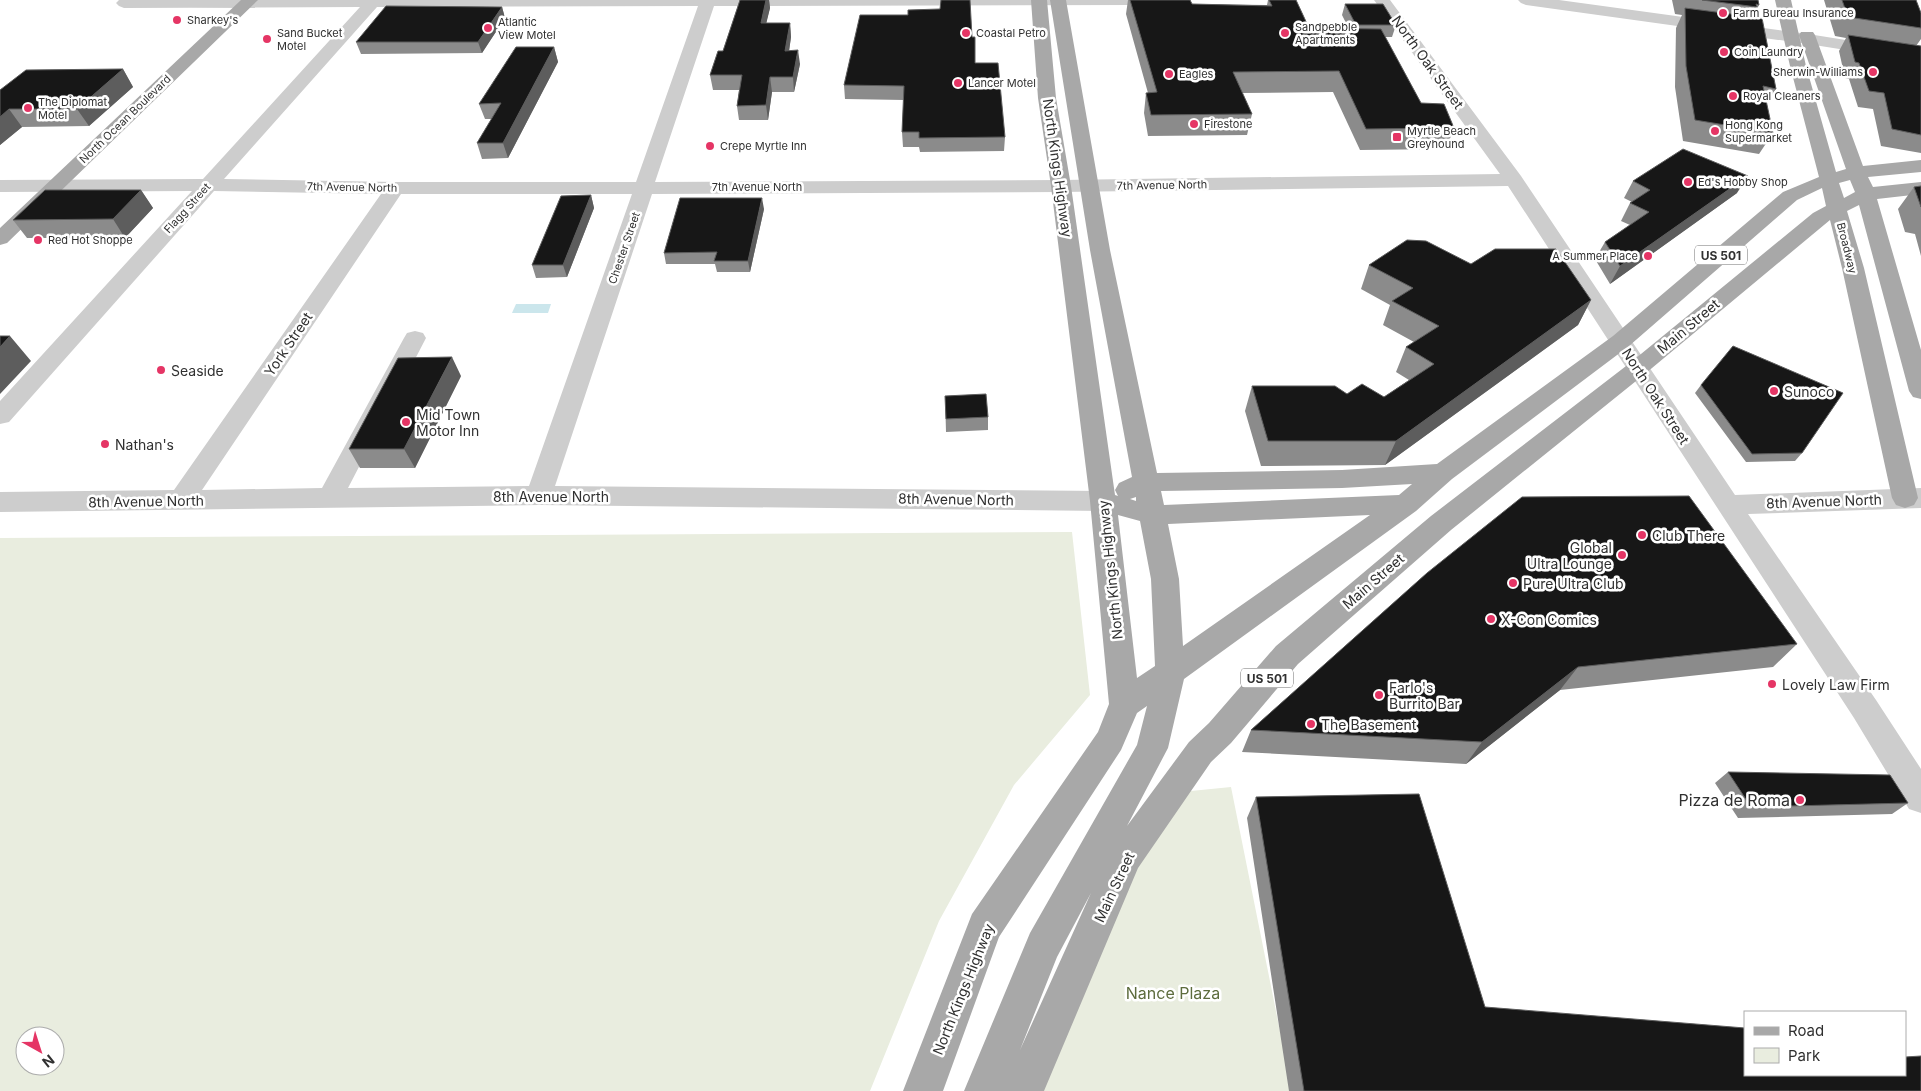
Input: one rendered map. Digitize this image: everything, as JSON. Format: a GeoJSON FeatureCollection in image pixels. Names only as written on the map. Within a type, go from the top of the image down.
{"type":"FeatureCollection","features":[{"type":"Feature","properties":{"kind":"main road","name":"North Kings Highway"},"geometry":{"type":"LineString","coordinates":[[923,1091],[985,927],[1110,740],[1125,704],[1103,501],[1061,186],[1047,98],[1039,0]]}},
{"type":"Feature","properties":{"kind":"main road","name":"North Kings Highway"},"geometry":{"type":"LineString","coordinates":[[984,1091],[1043,946],[1152,748],[1170,673],[1165,579],[1089,186],[1058,0]]}},
{"type":"Feature","properties":{"kind":"main road","name":"Broadway"},"geometry":{"type":"LineString","coordinates":[[1783,0],[1801,29],[1866,194],[1921,392]]}},
{"type":"Feature","properties":{"kind":"main road","name":"Broadway"},"geometry":{"type":"LineString","coordinates":[[1798,0],[1801,29],[1828,180],[1913,498]]}},
{"type":"Feature","properties":{"kind":"main road","name":"North Ocean Boulevard"},"geometry":{"type":"LineString","coordinates":[[0,239],[249,2]]}},
{"type":"Feature","properties":{"kind":"main road","name":"US 501"},"geometry":{"type":"LineString","coordinates":[[1125,704],[1405,504],[1442,474],[1621,341],[1790,196],[1828,180],[1856,172],[1921,166]]}},
{"type":"Feature","properties":{"kind":"main road","name":"US 501"},"geometry":{"type":"LineString","coordinates":[[1866,194],[1921,188]]}},
{"type":"Feature","properties":{"kind":"main road","name":"Main Street"},"geometry":{"type":"LineString","coordinates":[[1024,1091],[1027,1080],[1125,858],[1200,752],[1220,733],[1287,655],[1441,523],[1638,368],[1815,221],[1866,194]]}},
{"type":"Feature","properties":{"kind":"main road"},"geometry":{"type":"LineString","coordinates":[[1103,501],[1145,482],[1342,479],[1442,474]]}},
{"type":"Feature","properties":{"kind":"main road"},"geometry":{"type":"LineString","coordinates":[[1103,501],[1152,515],[1405,504],[1475,497]]}},
{"type":"Feature","properties":{"kind":"street","name":"Chester Street"},"geometry":{"type":"LineString","coordinates":[[539,495],[708,0]]}},
{"type":"Feature","properties":{"kind":"street"},"geometry":{"type":"LineString","coordinates":[[124,3],[1134,0]]}},
{"type":"Feature","properties":{"kind":"street","name":"North Oak Street"},"geometry":{"type":"LineString","coordinates":[[1382,0],[1514,180],[1728,505],[1866,709],[1921,798]]}},
{"type":"Feature","properties":{"kind":"street"},"geometry":{"type":"LineString","coordinates":[[1526,0],[1801,29],[1921,57]]}},
{"type":"Feature","properties":{"kind":"street","name":"Flagg Street"},"geometry":{"type":"LineString","coordinates":[[0,416],[374,1]]}},
{"type":"Feature","properties":{"kind":"street","name":"7th Avenue North"},"geometry":{"type":"LineString","coordinates":[[0,186],[208,185],[395,188],[644,188],[1089,186],[1514,180]]}},
{"type":"Feature","properties":{"kind":"street","name":"York Street"},"geometry":{"type":"LineString","coordinates":[[181,501],[395,188]]}},
{"type":"Feature","properties":{"kind":"street"},"geometry":{"type":"LineString","coordinates":[[330,498],[415,338]]}},
{"type":"Feature","properties":{"kind":"street","name":"8th Avenue North"},"geometry":{"type":"LineString","coordinates":[[0,502],[539,495],[1103,501]]}},
{"type":"Feature","properties":{"kind":"street","name":"8th Avenue North"},"geometry":{"type":"LineString","coordinates":[[1728,505],[1913,498]]}},
{"type":"Feature","properties":{"kind":"green space"},"geometry":{"type":"Polygon","coordinates":[[[1072,532],[1090,695],[1014,785],[939,921],[870,1091],[0,1091],[0,538],[1072,532]]]}},
{"type":"Feature","properties":{"kind":"green space","name":"Nance Plaza"},"geometry":{"type":"Polygon","coordinates":[[[1231,787],[1292,1091],[1024,1091],[1171,793],[1231,787]]]}},
{"type":"Feature","properties":{"kind":"water"},"geometry":{"type":"Polygon","coordinates":[[[516,304],[551,304],[548,313],[512,313],[516,304]]]}},
{"type":"Feature","properties":{"kind":"building"},"geometry":{"type":"Polygon","coordinates":[[[740,0],[766,0],[761,23],[790,23],[785,51],[798,50],[793,77],[770,77],[766,105],[737,106],[742,75],[710,75],[718,51],[723,51],[740,0]]]}},
{"type":"Feature","properties":{"kind":"building"},"geometry":{"type":"Polygon","coordinates":[[[941,0],[970,0],[972,37],[975,37],[975,63],[998,63],[1005,137],[919,138],[919,132],[902,132],[904,86],[844,85],[860,15],[908,15],[908,10],[940,9],[941,0]]]}},
{"type":"Feature","properties":{"kind":"building"},"geometry":{"type":"Polygon","coordinates":[[[1130,0],[1190,0],[1192,4],[1272,6],[1269,0],[1296,0],[1309,28],[1381,29],[1421,103],[1444,104],[1454,128],[1366,129],[1339,71],[1233,72],[1252,114],[1151,115],[1146,93],[1157,92],[1130,0]]]}},
{"type":"Feature","properties":{"kind":"building"},"geometry":{"type":"Polygon","coordinates":[[[1702,0],[1758,0],[1759,5],[1756,4],[1757,7],[1702,0]]]}},
{"type":"Feature","properties":{"kind":"building"},"geometry":{"type":"Polygon","coordinates":[[[1842,0],[1916,0],[1921,13],[1921,28],[1848,17],[1842,0]]]}},
{"type":"Feature","properties":{"kind":"building"},"geometry":{"type":"Polygon","coordinates":[[[1345,4],[1383,4],[1396,25],[1356,25],[1345,4]]]}},
{"type":"Feature","properties":{"kind":"building"},"geometry":{"type":"Polygon","coordinates":[[[386,6],[502,7],[478,42],[356,42],[386,6]]]}},
{"type":"Feature","properties":{"kind":"building"},"geometry":{"type":"Polygon","coordinates":[[[1685,8],[1762,18],[1776,89],[1763,86],[1773,133],[1695,120],[1686,66],[1685,8]]]}},
{"type":"Feature","properties":{"kind":"building"},"geometry":{"type":"Polygon","coordinates":[[[1848,35],[1921,46],[1921,135],[1892,129],[1884,93],[1869,91],[1859,63],[1855,62],[1848,35]]]}},
{"type":"Feature","properties":{"kind":"building"},"geometry":{"type":"Polygon","coordinates":[[[516,47],[554,47],[503,143],[477,143],[501,103],[479,104],[516,47]]]}},
{"type":"Feature","properties":{"kind":"building"},"geometry":{"type":"Polygon","coordinates":[[[123,69],[77,109],[9,109],[0,117],[0,90],[26,70],[123,69]]]}},
{"type":"Feature","properties":{"kind":"building"},"geometry":{"type":"Polygon","coordinates":[[[1683,149],[1748,176],[1620,266],[1605,242],[1649,212],[1630,203],[1650,190],[1633,181],[1683,149]]]}},
{"type":"Feature","properties":{"kind":"building"},"geometry":{"type":"Polygon","coordinates":[[[1921,186],[1921,207],[1914,187],[1921,186]]]}},
{"type":"Feature","properties":{"kind":"building"},"geometry":{"type":"Polygon","coordinates":[[[45,190],[141,190],[113,219],[13,220],[45,190]]]}},
{"type":"Feature","properties":{"kind":"building"},"geometry":{"type":"Polygon","coordinates":[[[591,195],[563,265],[532,265],[561,196],[591,195]]]}},
{"type":"Feature","properties":{"kind":"building"},"geometry":{"type":"Polygon","coordinates":[[[680,198],[762,198],[748,261],[714,261],[717,252],[664,253],[680,198]]]}},
{"type":"Feature","properties":{"kind":"building"},"geometry":{"type":"Polygon","coordinates":[[[1407,240],[1426,241],[1471,264],[1495,249],[1556,249],[1591,300],[1396,441],[1268,441],[1252,386],[1335,386],[1347,394],[1362,384],[1384,397],[1434,364],[1406,347],[1439,326],[1392,301],[1413,288],[1369,265],[1407,240]]]}},
{"type":"Feature","properties":{"kind":"building"},"geometry":{"type":"Polygon","coordinates":[[[0,336],[10,336],[0,347],[0,336]]]}},
{"type":"Feature","properties":{"kind":"building"},"geometry":{"type":"Polygon","coordinates":[[[1733,346],[1843,393],[1802,453],[1752,454],[1701,385],[1733,346]]]}},
{"type":"Feature","properties":{"kind":"building"},"geometry":{"type":"Polygon","coordinates":[[[452,357],[404,449],[349,449],[398,358],[452,357]]]}},
{"type":"Feature","properties":{"kind":"building"},"geometry":{"type":"Polygon","coordinates":[[[986,394],[988,417],[946,419],[945,396],[986,394]]]}},
{"type":"Feature","properties":{"kind":"building"},"geometry":{"type":"Polygon","coordinates":[[[1689,496],[1797,644],[1578,667],[1482,742],[1251,730],[1427,573],[1522,497],[1689,496]]]}},
{"type":"Feature","properties":{"kind":"building"},"geometry":{"type":"Polygon","coordinates":[[[1728,772],[1890,775],[1908,803],[1751,807],[1728,772]]]}},
{"type":"Feature","properties":{"kind":"building"},"geometry":{"type":"Polygon","coordinates":[[[1419,794],[1485,1007],[1744,1028],[1744,1076],[1906,1076],[1906,1057],[1921,1056],[1921,1091],[1304,1091],[1256,797],[1419,794]]]}},
{"type":"Feature","properties":{"kind":"place","name":"Farm Bureau Insurance"},"geometry":{"type":"Point","coordinates":[1723,13]}},
{"type":"Feature","properties":{"kind":"place","name":"Sharkey's"},"geometry":{"type":"Point","coordinates":[177,20]}},
{"type":"Feature","properties":{"kind":"place","name":"Atlantic View Motel"},"geometry":{"type":"Point","coordinates":[488,28]}},
{"type":"Feature","properties":{"kind":"place","name":"Coastal Petro"},"geometry":{"type":"Point","coordinates":[966,33]}},
{"type":"Feature","properties":{"kind":"place","name":"Sandpebble Apartments"},"geometry":{"type":"Point","coordinates":[1285,33]}},
{"type":"Feature","properties":{"kind":"place","name":"Sand Bucket Motel"},"geometry":{"type":"Point","coordinates":[267,39]}},
{"type":"Feature","properties":{"kind":"place","name":"Coin Laundry"},"geometry":{"type":"Point","coordinates":[1724,52]}},
{"type":"Feature","properties":{"kind":"place","name":"Sherwin-Williams"},"geometry":{"type":"Point","coordinates":[1873,72]}},
{"type":"Feature","properties":{"kind":"place","name":"Eagles"},"geometry":{"type":"Point","coordinates":[1169,74]}},
{"type":"Feature","properties":{"kind":"place","name":"Lancer Motel"},"geometry":{"type":"Point","coordinates":[958,83]}},
{"type":"Feature","properties":{"kind":"place","name":"Royal Cleaners"},"geometry":{"type":"Point","coordinates":[1733,96]}},
{"type":"Feature","properties":{"kind":"place","name":"The Diplomat Motel"},"geometry":{"type":"Point","coordinates":[28,108]}},
{"type":"Feature","properties":{"kind":"place","name":"Firestone"},"geometry":{"type":"Point","coordinates":[1194,124]}},
{"type":"Feature","properties":{"kind":"place","name":"Hong Kong Supermarket"},"geometry":{"type":"Point","coordinates":[1715,131]}},
{"type":"Feature","properties":{"kind":"place","name":"Myrtle Beach Greyhound"},"geometry":{"type":"Point","coordinates":[1397,137]}},
{"type":"Feature","properties":{"kind":"place","name":"Crepe Myrtle Inn"},"geometry":{"type":"Point","coordinates":[710,146]}},
{"type":"Feature","properties":{"kind":"place","name":"Ed's Hobby Shop"},"geometry":{"type":"Point","coordinates":[1688,182]}},
{"type":"Feature","properties":{"kind":"place","name":"Red Hot Shoppe"},"geometry":{"type":"Point","coordinates":[38,240]}},
{"type":"Feature","properties":{"kind":"place","name":"A Summer Place"},"geometry":{"type":"Point","coordinates":[1648,256]}},
{"type":"Feature","properties":{"kind":"place","name":"Seaside"},"geometry":{"type":"Point","coordinates":[161,370]}},
{"type":"Feature","properties":{"kind":"place","name":"Sunoco"},"geometry":{"type":"Point","coordinates":[1774,391]}},
{"type":"Feature","properties":{"kind":"place","name":"Mid Town Motor Inn"},"geometry":{"type":"Point","coordinates":[406,422]}},
{"type":"Feature","properties":{"kind":"place","name":"Nathan's"},"geometry":{"type":"Point","coordinates":[105,444]}},
{"type":"Feature","properties":{"kind":"place","name":"Club There"},"geometry":{"type":"Point","coordinates":[1642,535]}},
{"type":"Feature","properties":{"kind":"place","name":"Global Ultra Lounge"},"geometry":{"type":"Point","coordinates":[1622,555]}},
{"type":"Feature","properties":{"kind":"place","name":"Pure Ultra Club"},"geometry":{"type":"Point","coordinates":[1513,583]}},
{"type":"Feature","properties":{"kind":"place","name":"X-Con Comics"},"geometry":{"type":"Point","coordinates":[1491,619]}},
{"type":"Feature","properties":{"kind":"place","name":"Lovely Law Firm"},"geometry":{"type":"Point","coordinates":[1772,684]}},
{"type":"Feature","properties":{"kind":"place","name":"Farlo's Burrito Bar"},"geometry":{"type":"Point","coordinates":[1379,695]}},
{"type":"Feature","properties":{"kind":"place","name":"The Basement"},"geometry":{"type":"Point","coordinates":[1311,724]}},
{"type":"Feature","properties":{"kind":"place","name":"Pizza de Roma"},"geometry":{"type":"Point","coordinates":[1800,800]}}]}
